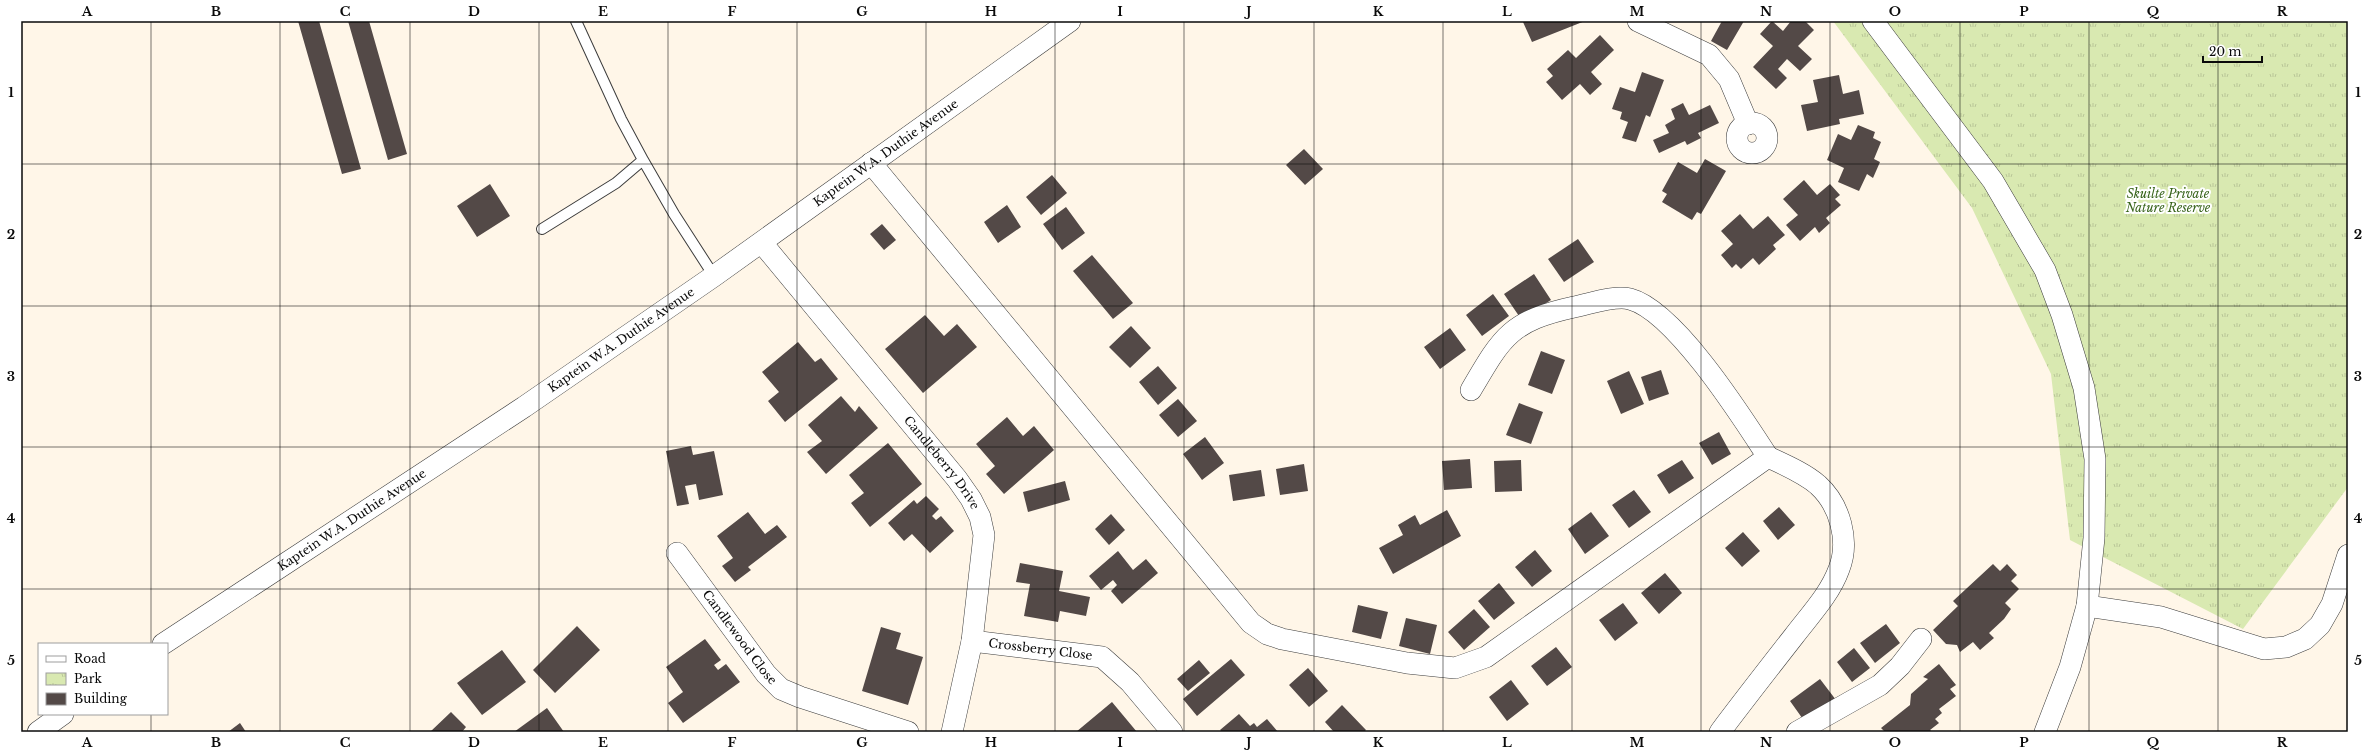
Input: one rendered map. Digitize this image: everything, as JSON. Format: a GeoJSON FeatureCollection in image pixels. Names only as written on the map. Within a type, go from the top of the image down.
{"type":"FeatureCollection","features":[{"type":"Feature","properties":{"kind":"street","name":"Kaptein W.A. Duthie Avenue"},"geometry":{"type":"LineString","coordinates":[[165,643],[524,407],[762,243],[1070,21]]}},
{"type":"Feature","properties":{"kind":"street"},"geometry":{"type":"LineString","coordinates":[[1638,21],[1709,55],[1729,79],[1748,124]]}},
{"type":"Feature","properties":{"kind":"street"},"geometry":{"type":"LineString","coordinates":[[1873,21],[1993,181],[2046,270],[2062,315],[2084,388],[2095,459],[2094,538],[2088,606],[2070,667],[2044,732]]}},
{"type":"Feature","properties":{"kind":"street"},"geometry":{"type":"LineString","coordinates":[[871,163],[1251,623],[1267,634],[1282,639],[1407,663],[1455,668],[1469,665],[1486,657],[1768,457]]}},
{"type":"Feature","properties":{"kind":"street","name":"Candleberry Drive"},"geometry":{"type":"LineString","coordinates":[[762,243],[971,499],[980,517],[984,535],[972,641],[952,732]]}},
{"type":"Feature","properties":{"kind":"street"},"geometry":{"type":"LineString","coordinates":[[1471,390],[1497,346],[1514,330],[1546,313],[1611,300],[1628,299],[1642,303],[1666,322],[1721,386],[1768,457],[1802,474],[1818,486],[1832,505],[1842,525],[1844,540],[1840,568],[1825,595],[1720,732]]}},
{"type":"Feature","properties":{"kind":"street","name":"Candlewood Close"},"geometry":{"type":"LineString","coordinates":[[677,553],[766,674],[781,689],[800,697],[908,732]]}},
{"type":"Feature","properties":{"kind":"street"},"geometry":{"type":"LineString","coordinates":[[2088,606],[2161,617],[2264,649],[2286,647],[2305,640],[2320,625],[2332,604],[2348,555]]}},
{"type":"Feature","properties":{"kind":"street"},"geometry":{"type":"LineString","coordinates":[[1797,732],[1880,685],[1900,666],[1921,638]]}},
{"type":"Feature","properties":{"kind":"street","name":"Crossberry Close"},"geometry":{"type":"LineString","coordinates":[[972,641],[1102,656],[1130,682],[1172,732]]}},
{"type":"Feature","properties":{"kind":"street"},"geometry":{"type":"LineString","coordinates":[[38,732],[62,715]]}},
{"type":"Feature","properties":{"kind":"lane"},"geometry":{"type":"LineString","coordinates":[[576,21],[621,119],[643,160],[674,214],[714,276]]}},
{"type":"Feature","properties":{"kind":"lane"},"geometry":{"type":"LineString","coordinates":[[542,229],[616,183],[643,160]]}},
{"type":"Feature","properties":{"kind":"green space","name":"Skuilte Private Nature Reserve"},"geometry":{"type":"Polygon","coordinates":[[[1833,21],[2348,21],[2348,487],[2243,629],[2070,540],[2051,374],[1972,208],[1833,21]]]}},
{"type":"Feature","properties":{"kind":"building"},"geometry":{"type":"Polygon","coordinates":[[[298,21],[319,21],[361,169],[342,174],[298,21]]]}},
{"type":"Feature","properties":{"kind":"building"},"geometry":{"type":"Polygon","coordinates":[[[348,21],[369,21],[407,154],[388,160],[348,21]]]}},
{"type":"Feature","properties":{"kind":"building"},"geometry":{"type":"Polygon","coordinates":[[[1585,21],[1532,42],[1523,22],[1585,21]]]}},
{"type":"Feature","properties":{"kind":"building"},"geometry":{"type":"Polygon","coordinates":[[[1722,21],[1744,21],[1727,50],[1711,41],[1722,21]]]}},
{"type":"Feature","properties":{"kind":"building"},"geometry":{"type":"Polygon","coordinates":[[[1772,21],[1783,31],[1791,21],[1805,21],[1814,30],[1798,46],[1812,59],[1800,71],[1787,59],[1778,69],[1787,78],[1776,89],[1753,67],[1773,46],[1760,34],[1772,21]]]}},
{"type":"Feature","properties":{"kind":"building"},"geometry":{"type":"Polygon","coordinates":[[[1600,35],[1614,50],[1591,72],[1602,84],[1590,95],[1580,84],[1562,100],[1546,82],[1553,76],[1547,69],[1568,50],[1576,58],[1600,35]]]}},
{"type":"Feature","properties":{"kind":"building"},"geometry":{"type":"Polygon","coordinates":[[[1642,72],[1664,80],[1650,117],[1646,115],[1636,142],[1622,138],[1628,122],[1620,119],[1622,112],[1612,109],[1620,87],[1635,92],[1642,72]]]}},
{"type":"Feature","properties":{"kind":"building"},"geometry":{"type":"Polygon","coordinates":[[[1839,75],[1843,94],[1859,90],[1864,114],[1839,119],[1840,124],[1807,131],[1801,105],[1818,102],[1813,80],[1839,75]]]}},
{"type":"Feature","properties":{"kind":"building"},"geometry":{"type":"Polygon","coordinates":[[[1683,103],[1689,115],[1710,105],[1719,123],[1698,133],[1701,138],[1687,145],[1685,141],[1659,153],[1653,140],[1669,133],[1665,125],[1675,119],[1671,109],[1683,103]]]}},
{"type":"Feature","properties":{"kind":"building"},"geometry":{"type":"Polygon","coordinates":[[[1858,125],[1875,132],[1873,138],[1881,142],[1874,159],[1880,162],[1873,178],[1867,174],[1859,191],[1838,182],[1844,168],[1827,160],[1838,134],[1851,140],[1858,125]]]}},
{"type":"Feature","properties":{"kind":"building"},"geometry":{"type":"Polygon","coordinates":[[[1304,149],[1323,169],[1305,185],[1286,165],[1304,149]]]}},
{"type":"Feature","properties":{"kind":"building"},"geometry":{"type":"Polygon","coordinates":[[[1705,159],[1726,171],[1701,214],[1697,212],[1692,220],[1662,202],[1667,194],[1662,191],[1678,162],[1697,173],[1705,159]]]}},
{"type":"Feature","properties":{"kind":"building"},"geometry":{"type":"Polygon","coordinates":[[[1052,175],[1067,193],[1041,215],[1026,197],[1052,175]]]}},
{"type":"Feature","properties":{"kind":"building"},"geometry":{"type":"Polygon","coordinates":[[[1804,180],[1817,195],[1830,184],[1840,195],[1835,199],[1841,205],[1826,218],[1830,223],[1819,233],[1815,227],[1800,241],[1786,225],[1798,215],[1783,199],[1804,180]]]}},
{"type":"Feature","properties":{"kind":"building"},"geometry":{"type":"Polygon","coordinates":[[[490,184],[510,216],[477,237],[457,206],[490,184]]]}},
{"type":"Feature","properties":{"kind":"building"},"geometry":{"type":"Polygon","coordinates":[[[1007,205],[1021,227],[998,243],[984,222],[1007,205]]]}},
{"type":"Feature","properties":{"kind":"building"},"geometry":{"type":"Polygon","coordinates":[[[1066,207],[1085,233],[1062,250],[1043,224],[1066,207]]]}},
{"type":"Feature","properties":{"kind":"building"},"geometry":{"type":"Polygon","coordinates":[[[1740,214],[1753,229],[1768,216],[1785,235],[1773,245],[1776,249],[1759,265],[1753,258],[1741,269],[1736,264],[1732,268],[1721,255],[1733,244],[1721,231],[1740,214]]]}},
{"type":"Feature","properties":{"kind":"building"},"geometry":{"type":"Polygon","coordinates":[[[882,224],[896,240],[884,250],[870,234],[882,224]]]}},
{"type":"Feature","properties":{"kind":"building"},"geometry":{"type":"Polygon","coordinates":[[[1578,239],[1594,262],[1564,282],[1548,259],[1578,239]]]}},
{"type":"Feature","properties":{"kind":"building"},"geometry":{"type":"Polygon","coordinates":[[[1092,255],[1133,303],[1113,319],[1073,271],[1092,255]]]}},
{"type":"Feature","properties":{"kind":"building"},"geometry":{"type":"Polygon","coordinates":[[[1534,274],[1551,300],[1521,319],[1504,294],[1534,274]]]}},
{"type":"Feature","properties":{"kind":"building"},"geometry":{"type":"Polygon","coordinates":[[[1493,294],[1509,316],[1482,336],[1466,315],[1493,294]]]}},
{"type":"Feature","properties":{"kind":"building"},"geometry":{"type":"Polygon","coordinates":[[[925,315],[944,336],[957,324],[977,347],[923,393],[885,349],[925,315]]]}},
{"type":"Feature","properties":{"kind":"building"},"geometry":{"type":"Polygon","coordinates":[[[1131,326],[1151,348],[1130,368],[1109,347],[1131,326]]]}},
{"type":"Feature","properties":{"kind":"building"},"geometry":{"type":"Polygon","coordinates":[[[1450,328],[1466,350],[1440,369],[1424,347],[1450,328]]]}},
{"type":"Feature","properties":{"kind":"building"},"geometry":{"type":"Polygon","coordinates":[[[798,342],[815,362],[821,358],[838,379],[785,422],[768,401],[779,392],[762,372],[798,342]]]}},
{"type":"Feature","properties":{"kind":"building"},"geometry":{"type":"Polygon","coordinates":[[[1541,351],[1565,360],[1552,394],[1528,385],[1541,351]]]}},
{"type":"Feature","properties":{"kind":"building"},"geometry":{"type":"Polygon","coordinates":[[[1158,366],[1177,388],[1158,405],[1139,382],[1158,366]]]}},
{"type":"Feature","properties":{"kind":"building"},"geometry":{"type":"Polygon","coordinates":[[[1661,370],[1669,394],[1649,401],[1641,377],[1661,370]]]}},
{"type":"Feature","properties":{"kind":"building"},"geometry":{"type":"Polygon","coordinates":[[[1629,371],[1644,404],[1621,414],[1607,381],[1629,371]]]}},
{"type":"Feature","properties":{"kind":"building"},"geometry":{"type":"Polygon","coordinates":[[[841,396],[855,412],[859,406],[878,428],[826,474],[807,452],[822,441],[808,425],[841,396]]]}},
{"type":"Feature","properties":{"kind":"building"},"geometry":{"type":"Polygon","coordinates":[[[1178,399],[1197,421],[1178,437],[1159,415],[1178,399]]]}},
{"type":"Feature","properties":{"kind":"building"},"geometry":{"type":"Polygon","coordinates":[[[1519,403],[1543,412],[1531,444],[1506,435],[1519,403]]]}},
{"type":"Feature","properties":{"kind":"building"},"geometry":{"type":"Polygon","coordinates":[[[1007,417],[1023,436],[1034,426],[1054,450],[1004,494],[986,474],[995,466],[976,444],[1007,417]]]}},
{"type":"Feature","properties":{"kind":"building"},"geometry":{"type":"Polygon","coordinates":[[[1719,432],[1731,454],[1712,465],[1699,443],[1719,432]]]}},
{"type":"Feature","properties":{"kind":"building"},"geometry":{"type":"Polygon","coordinates":[[[1205,437],[1224,463],[1202,480],[1183,454],[1205,437]]]}},
{"type":"Feature","properties":{"kind":"building"},"geometry":{"type":"Polygon","coordinates":[[[888,443],[922,484],[870,527],[851,503],[864,493],[849,475],[888,443]]]}},
{"type":"Feature","properties":{"kind":"building"},"geometry":{"type":"Polygon","coordinates":[[[691,446],[693,455],[714,451],[723,495],[699,500],[696,484],[685,486],[689,504],[677,506],[666,451],[691,446]]]}},
{"type":"Feature","properties":{"kind":"building"},"geometry":{"type":"Polygon","coordinates":[[[1470,459],[1472,488],[1444,490],[1442,461],[1470,459]]]}},
{"type":"Feature","properties":{"kind":"building"},"geometry":{"type":"Polygon","coordinates":[[[1521,460],[1522,491],[1495,492],[1494,461],[1521,460]]]}},
{"type":"Feature","properties":{"kind":"building"},"geometry":{"type":"Polygon","coordinates":[[[1682,460],[1694,478],[1669,494],[1657,475],[1682,460]]]}},
{"type":"Feature","properties":{"kind":"building"},"geometry":{"type":"Polygon","coordinates":[[[1304,464],[1308,491],[1280,495],[1276,469],[1304,464]]]}},
{"type":"Feature","properties":{"kind":"building"},"geometry":{"type":"Polygon","coordinates":[[[1261,470],[1265,496],[1233,501],[1229,475],[1261,470]]]}},
{"type":"Feature","properties":{"kind":"building"},"geometry":{"type":"Polygon","coordinates":[[[1065,481],[1070,500],[1028,512],[1023,492],[1065,481]]]}},
{"type":"Feature","properties":{"kind":"building"},"geometry":{"type":"Polygon","coordinates":[[[1634,490],[1651,512],[1629,528],[1612,505],[1634,490]]]}},
{"type":"Feature","properties":{"kind":"building"},"geometry":{"type":"Polygon","coordinates":[[[926,496],[939,509],[932,516],[936,520],[941,516],[954,531],[930,553],[912,534],[904,541],[888,523],[914,500],[917,504],[926,496]]]}},
{"type":"Feature","properties":{"kind":"building"},"geometry":{"type":"Polygon","coordinates":[[[1779,507],[1795,525],[1778,540],[1763,521],[1779,507]]]}},
{"type":"Feature","properties":{"kind":"building"},"geometry":{"type":"Polygon","coordinates":[[[1447,510],[1461,536],[1393,574],[1379,548],[1403,535],[1398,525],[1415,515],[1420,525],[1447,510]]]}},
{"type":"Feature","properties":{"kind":"building"},"geometry":{"type":"Polygon","coordinates":[[[748,512],[765,534],[777,525],[787,537],[748,567],[751,570],[735,582],[722,566],[733,558],[717,536],[748,512]]]}},
{"type":"Feature","properties":{"kind":"building"},"geometry":{"type":"Polygon","coordinates":[[[1591,512],[1609,536],[1585,554],[1568,529],[1591,512]]]}},
{"type":"Feature","properties":{"kind":"building"},"geometry":{"type":"Polygon","coordinates":[[[1111,514],[1125,530],[1109,545],[1095,529],[1111,514]]]}},
{"type":"Feature","properties":{"kind":"building"},"geometry":{"type":"Polygon","coordinates":[[[1743,532],[1760,551],[1742,567],[1725,548],[1743,532]]]}},
{"type":"Feature","properties":{"kind":"building"},"geometry":{"type":"Polygon","coordinates":[[[1535,550],[1552,571],[1532,587],[1515,567],[1535,550]]]}},
{"type":"Feature","properties":{"kind":"building"},"geometry":{"type":"Polygon","coordinates":[[[1118,551],[1133,570],[1146,559],[1158,573],[1122,604],[1111,591],[1117,585],[1113,580],[1101,590],[1089,576],[1118,551]]]}},
{"type":"Feature","properties":{"kind":"building"},"geometry":{"type":"Polygon","coordinates":[[[1020,563],[1063,571],[1059,591],[1090,597],[1086,616],[1060,611],[1058,622],[1024,616],[1030,584],[1016,582],[1020,563]]]}},
{"type":"Feature","properties":{"kind":"building"},"geometry":{"type":"Polygon","coordinates":[[[1993,564],[2000,571],[2007,564],[2017,575],[2011,581],[2019,589],[2005,603],[2011,609],[2004,619],[1989,633],[1994,638],[1980,650],[1973,642],[1960,652],[1957,645],[1946,644],[1933,630],[1958,606],[1953,601],[1993,564]]]}},
{"type":"Feature","properties":{"kind":"building"},"geometry":{"type":"Polygon","coordinates":[[[1665,573],[1682,593],[1659,614],[1641,593],[1665,573]]]}},
{"type":"Feature","properties":{"kind":"building"},"geometry":{"type":"Polygon","coordinates":[[[1499,583],[1515,603],[1494,620],[1478,601],[1499,583]]]}},
{"type":"Feature","properties":{"kind":"building"},"geometry":{"type":"Polygon","coordinates":[[[1623,603],[1638,623],[1615,641],[1599,620],[1623,603]]]}},
{"type":"Feature","properties":{"kind":"building"},"geometry":{"type":"Polygon","coordinates":[[[1358,605],[1388,612],[1381,639],[1352,632],[1358,605]]]}},
{"type":"Feature","properties":{"kind":"building"},"geometry":{"type":"Polygon","coordinates":[[[1474,609],[1490,627],[1464,650],[1448,632],[1474,609]]]}},
{"type":"Feature","properties":{"kind":"building"},"geometry":{"type":"Polygon","coordinates":[[[1406,618],[1437,625],[1430,654],[1399,646],[1406,618]]]}},
{"type":"Feature","properties":{"kind":"building"},"geometry":{"type":"Polygon","coordinates":[[[1886,624],[1900,643],[1875,663],[1860,643],[1886,624]]]}},
{"type":"Feature","properties":{"kind":"building"},"geometry":{"type":"Polygon","coordinates":[[[577,626],[600,650],[555,693],[533,670],[577,626]]]}},
{"type":"Feature","properties":{"kind":"building"},"geometry":{"type":"Polygon","coordinates":[[[881,627],[901,633],[896,649],[923,657],[908,705],[862,691],[881,627]]]}},
{"type":"Feature","properties":{"kind":"building"},"geometry":{"type":"Polygon","coordinates":[[[705,639],[721,660],[714,665],[718,670],[726,664],[740,682],[683,723],[668,703],[683,692],[666,667],[705,639]]]}},
{"type":"Feature","properties":{"kind":"building"},"geometry":{"type":"Polygon","coordinates":[[[1556,647],[1572,667],[1547,686],[1531,666],[1556,647]]]}},
{"type":"Feature","properties":{"kind":"building"},"geometry":{"type":"Polygon","coordinates":[[[1854,648],[1870,668],[1852,682],[1837,662],[1854,648]]]}},
{"type":"Feature","properties":{"kind":"building"},"geometry":{"type":"Polygon","coordinates":[[[502,650],[526,682],[482,715],[457,683],[502,650]]]}},
{"type":"Feature","properties":{"kind":"building"},"geometry":{"type":"Polygon","coordinates":[[[1231,659],[1245,675],[1197,716],[1183,699],[1231,659]]]}},
{"type":"Feature","properties":{"kind":"building"},"geometry":{"type":"Polygon","coordinates":[[[1199,660],[1210,673],[1188,691],[1177,679],[1199,660]]]}},
{"type":"Feature","properties":{"kind":"building"},"geometry":{"type":"Polygon","coordinates":[[[1939,664],[1956,685],[1950,689],[1956,696],[1939,709],[1942,713],[1935,719],[1939,723],[1930,730],[1932,732],[1885,732],[1881,728],[1910,705],[1911,694],[1928,679],[1923,677],[1939,664]]]}},
{"type":"Feature","properties":{"kind":"building"},"geometry":{"type":"Polygon","coordinates":[[[1308,668],[1328,691],[1309,707],[1289,685],[1308,668]]]}},
{"type":"Feature","properties":{"kind":"building"},"geometry":{"type":"Polygon","coordinates":[[[1820,679],[1836,700],[1805,722],[1790,701],[1820,679]]]}},
{"type":"Feature","properties":{"kind":"building"},"geometry":{"type":"Polygon","coordinates":[[[1511,680],[1529,704],[1507,721],[1489,697],[1511,680]]]}},
{"type":"Feature","properties":{"kind":"building"},"geometry":{"type":"Polygon","coordinates":[[[1112,702],[1137,732],[1076,732],[1112,702]]]}},
{"type":"Feature","properties":{"kind":"building"},"geometry":{"type":"Polygon","coordinates":[[[1342,705],[1366,730],[1364,732],[1334,732],[1325,722],[1342,705]]]}},
{"type":"Feature","properties":{"kind":"building"},"geometry":{"type":"Polygon","coordinates":[[[547,708],[564,732],[514,732],[547,708]]]}},
{"type":"Feature","properties":{"kind":"building"},"geometry":{"type":"Polygon","coordinates":[[[451,712],[466,727],[462,732],[430,732],[451,712]]]}},
{"type":"Feature","properties":{"kind":"building"},"geometry":{"type":"Polygon","coordinates":[[[1239,714],[1250,726],[1254,723],[1257,727],[1267,719],[1278,732],[1222,732],[1220,730],[1239,714]]]}},
{"type":"Feature","properties":{"kind":"building"},"geometry":{"type":"Polygon","coordinates":[[[240,723],[246,732],[228,732],[240,723]]]}}]}
